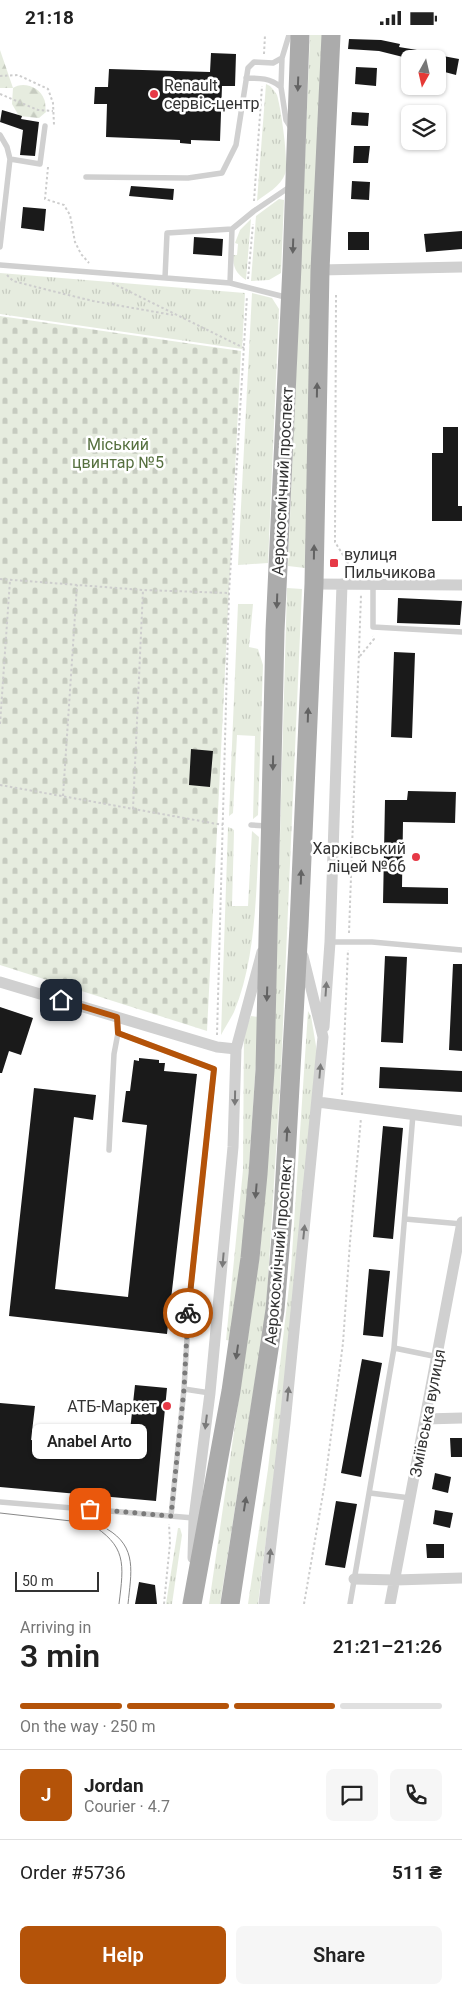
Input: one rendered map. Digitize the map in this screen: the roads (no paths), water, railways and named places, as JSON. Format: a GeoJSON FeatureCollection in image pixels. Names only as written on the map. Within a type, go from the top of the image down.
{"type":"FeatureCollection","features":[{"type":"Feature","properties":{"kind":"main road","name":"Аерокосмічний проспект"},"geometry":{"type":"LineString","coordinates":[[192,1603],[231,1391],[250,1258],[265,1070],[276,622],[291,298],[300,35]]}},
{"type":"Feature","properties":{"kind":"main road","name":"Аерокосмічний проспект"},"geometry":{"type":"LineString","coordinates":[[230,1604],[275,1310],[284,1202],[299,926],[328,270],[331,35]]}},
{"type":"Feature","properties":{"kind":"street"},"geometry":{"type":"LineString","coordinates":[[328,270],[462,267]]}},
{"type":"Feature","properties":{"kind":"street"},"geometry":{"type":"LineString","coordinates":[[314,584],[462,585]]}},
{"type":"Feature","properties":{"kind":"street","name":"Аерокосмічний проспект"},"geometry":{"type":"LineString","coordinates":[[264,1604],[318,1102],[323,1037],[330,942],[342,585]]}},
{"type":"Feature","properties":{"kind":"street","name":"Аерокосмічний проспект"},"geometry":{"type":"LineString","coordinates":[[299,926],[305,969],[323,1037]]}},
{"type":"Feature","properties":{"kind":"street","name":"Аерокосмічний проспект"},"geometry":{"type":"LineString","coordinates":[[192,1603],[194,1518],[210,1393],[234,1147],[236,1049],[269,927]]}},
{"type":"Feature","properties":{"kind":"street"},"geometry":{"type":"LineString","coordinates":[[0,981],[217,1047],[236,1049]]}},
{"type":"Feature","properties":{"kind":"street"},"geometry":{"type":"LineString","coordinates":[[318,1102],[462,1121]]}},
{"type":"Feature","properties":{"kind":"street","name":"Зміївська вулиця"},"geometry":{"type":"LineString","coordinates":[[390,1604],[425,1419],[457,1271],[462,1223]]}},
{"type":"Feature","properties":{"kind":"street"},"geometry":{"type":"LineString","coordinates":[[425,1419],[462,1418]]}},
{"type":"Feature","properties":{"kind":"street"},"geometry":{"type":"LineString","coordinates":[[354,1579],[462,1578]]}},
{"type":"Feature","properties":{"kind":"lane"},"geometry":{"type":"LineString","coordinates":[[289,35],[282,58],[281,87],[286,120],[296,137]]}},
{"type":"Feature","properties":{"kind":"lane"},"geometry":{"type":"LineString","coordinates":[[86,177],[188,178],[222,173],[236,145],[248,68],[254,62],[273,63],[282,58]]}},
{"type":"Feature","properties":{"kind":"lane"},"geometry":{"type":"LineString","coordinates":[[246,78],[263,78],[274,81],[281,87]]}},
{"type":"Feature","properties":{"kind":"lane"},"geometry":{"type":"LineString","coordinates":[[10,159],[40,163],[45,126]]}},
{"type":"Feature","properties":{"kind":"lane"},"geometry":{"type":"LineString","coordinates":[[0,135],[7,147],[10,159],[0,247]]}},
{"type":"Feature","properties":{"kind":"lane"},"geometry":{"type":"LineString","coordinates":[[165,277],[167,233],[232,229],[254,211],[294,184]]}},
{"type":"Feature","properties":{"kind":"lane"},"geometry":{"type":"LineString","coordinates":[[230,283],[232,229]]}},
{"type":"Feature","properties":{"kind":"lane"},"geometry":{"type":"LineString","coordinates":[[0,265],[230,283],[291,298]]}},
{"type":"Feature","properties":{"kind":"lane"},"geometry":{"type":"LineString","coordinates":[[367,585],[373,627],[462,632]]}},
{"type":"Feature","properties":{"kind":"lane"},"geometry":{"type":"LineString","coordinates":[[251,825],[272,827]]}},
{"type":"Feature","properties":{"kind":"lane"},"geometry":{"type":"LineString","coordinates":[[330,942],[462,950]]}},
{"type":"Feature","properties":{"kind":"lane"},"geometry":{"type":"LineString","coordinates":[[109,1150],[114,1054],[118,1033],[117,1017]]}},
{"type":"Feature","properties":{"kind":"lane"},"geometry":{"type":"LineString","coordinates":[[118,1033],[214,1069],[189,1305],[184,1389],[170,1516]]}},
{"type":"Feature","properties":{"kind":"lane"},"geometry":{"type":"LineString","coordinates":[[350,1604],[394,1348],[413,1114]]}},
{"type":"Feature","properties":{"kind":"lane"},"geometry":{"type":"LineString","coordinates":[[405,1219],[462,1223]]}},
{"type":"Feature","properties":{"kind":"lane"},"geometry":{"type":"LineString","coordinates":[[394,1348],[438,1357]]}},
{"type":"Feature","properties":{"kind":"lane"},"geometry":{"type":"LineString","coordinates":[[184,1389],[210,1393]]}},
{"type":"Feature","properties":{"kind":"lane"},"geometry":{"type":"LineString","coordinates":[[370,1493],[410,1499]]}},
{"type":"Feature","properties":{"kind":"lane"},"geometry":{"type":"LineString","coordinates":[[0,1502],[194,1518]]}},
{"type":"Feature","properties":{"kind":"tram line"},"geometry":{"type":"LineString","coordinates":[[0,1513],[89,1523],[101,1531],[117,1548],[120,1557],[122,1577],[119,1604]]}},
{"type":"Feature","properties":{"kind":"tram line"},"geometry":{"type":"LineString","coordinates":[[107,1529],[117,1536],[128,1552],[131,1571],[128,1604]]}},
{"type":"Feature","properties":{"kind":"place","name":"Renault сервіс-центр"},"geometry":{"type":"Point","coordinates":[154,94]}},
{"type":"Feature","properties":{"kind":"place","name":"вулиця Пильчикова"},"geometry":{"type":"Point","coordinates":[334,563]}},
{"type":"Feature","properties":{"kind":"place","name":"Харківський ліцей №66"},"geometry":{"type":"Point","coordinates":[416,857]}},
{"type":"Feature","properties":{"kind":"place","name":"АТБ-Маркет"},"geometry":{"type":"Point","coordinates":[167,1406]}},
{"type":"Feature","properties":{"kind":"place","name":"Anabel Arto"},"geometry":{"type":"Point","coordinates":[90,1509]}},
{"type":"Feature","properties":{"kind":"park label","name":"Міський цвинтар №5"},"geometry":{"type":"Point","coordinates":[118,453]}}]}
